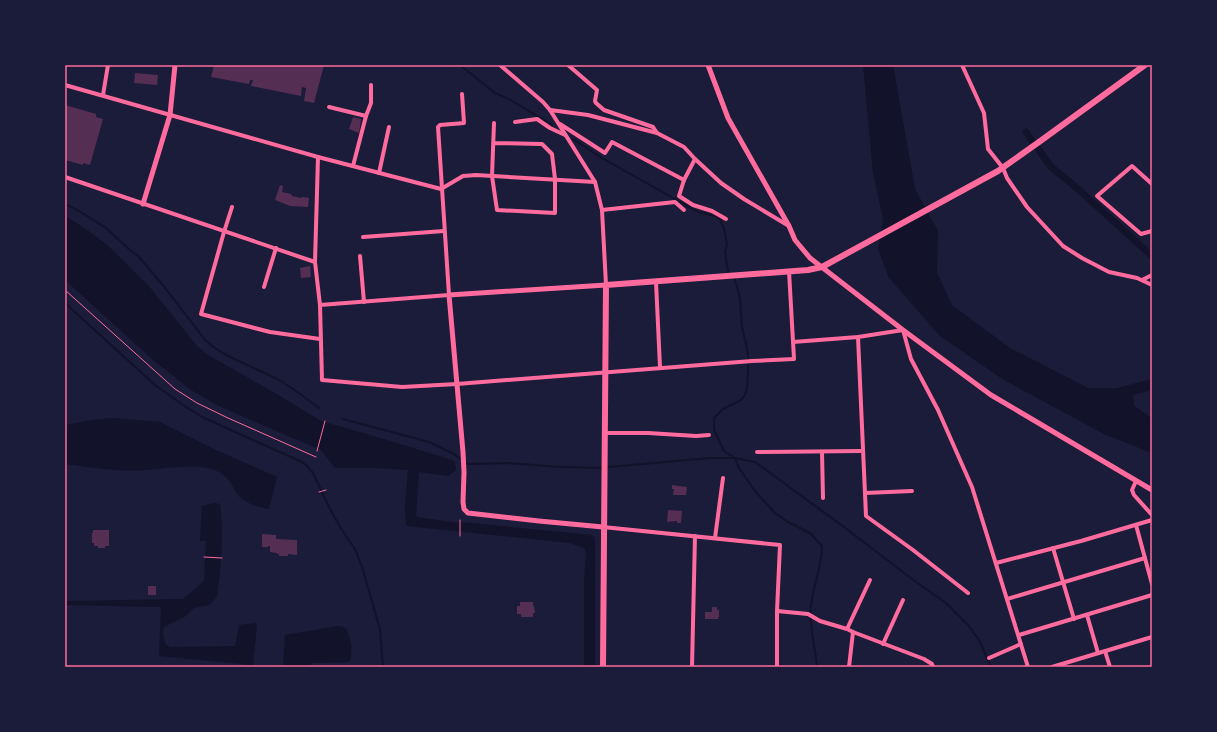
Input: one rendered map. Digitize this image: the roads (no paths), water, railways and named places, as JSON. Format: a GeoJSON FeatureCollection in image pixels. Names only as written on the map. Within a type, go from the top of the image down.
{"type":"FeatureCollection","features":[{"type":"Feature","properties":{"kind":"main road"},"geometry":{"type":"LineString","coordinates":[[603,667],[604,371],[606,285],[808,270],[822,266],[1000,170],[1034,147],[1145,65]]}},
{"type":"Feature","properties":{"kind":"street"},"geometry":{"type":"LineString","coordinates":[[103,95],[108,65]]}},
{"type":"Feature","properties":{"kind":"street"},"geometry":{"type":"LineString","coordinates":[[143,204],[170,115],[175,65]]}},
{"type":"Feature","properties":{"kind":"street"},"geometry":{"type":"LineString","coordinates":[[320,305],[606,285],[602,210],[595,182],[550,110],[502,65]]}},
{"type":"Feature","properties":{"kind":"street"},"geometry":{"type":"LineString","coordinates":[[568,65],[597,90],[595,101],[599,107],[653,127],[657,133]]}},
{"type":"Feature","properties":{"kind":"street"},"geometry":{"type":"LineString","coordinates":[[708,65],[728,118],[789,226],[795,240],[810,258],[991,395],[1152,490]]}},
{"type":"Feature","properties":{"kind":"street"},"geometry":{"type":"LineString","coordinates":[[962,65],[984,113],[988,149],[1000,170],[1027,208],[1063,246],[1082,258],[1109,272],[1142,280],[1152,285]]}},
{"type":"Feature","properties":{"kind":"street"},"geometry":{"type":"LineString","coordinates":[[65,85],[318,157],[442,189],[463,176],[492,176],[595,182]]}},
{"type":"Feature","properties":{"kind":"street"},"geometry":{"type":"LineString","coordinates":[[353,166],[366,116],[371,103],[371,85]]}},
{"type":"Feature","properties":{"kind":"street"},"geometry":{"type":"LineString","coordinates":[[462,94],[464,122],[440,125],[438,127],[444,231],[463,452],[464,509],[468,513],[539,522],[780,545],[777,667]]}},
{"type":"Feature","properties":{"kind":"street"},"geometry":{"type":"LineString","coordinates":[[329,107],[366,116]]}},
{"type":"Feature","properties":{"kind":"street"},"geometry":{"type":"LineString","coordinates":[[550,110],[588,116],[657,133],[684,147],[721,183],[744,199],[789,226]]}},
{"type":"Feature","properties":{"kind":"street"},"geometry":{"type":"LineString","coordinates":[[515,122],[537,120],[565,135]]}},
{"type":"Feature","properties":{"kind":"street"},"geometry":{"type":"LineString","coordinates":[[493,143],[542,144],[552,154],[555,179],[555,213],[497,210],[492,176],[493,143],[494,122]]}},
{"type":"Feature","properties":{"kind":"street"},"geometry":{"type":"LineString","coordinates":[[558,123],[605,153],[612,142],[684,180]]}},
{"type":"Feature","properties":{"kind":"street"},"geometry":{"type":"LineString","coordinates":[[379,173],[389,126]]}},
{"type":"Feature","properties":{"kind":"street"},"geometry":{"type":"LineString","coordinates":[[318,157],[315,262],[320,305],[322,380],[402,387],[457,384],[604,371],[794,359],[789,271]]}},
{"type":"Feature","properties":{"kind":"street"},"geometry":{"type":"LineString","coordinates":[[695,159],[684,180],[679,196],[693,205],[712,211],[726,219]]}},
{"type":"Feature","properties":{"kind":"street"},"geometry":{"type":"LineString","coordinates":[[1152,184],[1132,166],[1097,196],[1141,234],[1152,231]]}},
{"type":"Feature","properties":{"kind":"street"},"geometry":{"type":"LineString","coordinates":[[65,177],[315,262]]}},
{"type":"Feature","properties":{"kind":"street"},"geometry":{"type":"LineString","coordinates":[[602,210],[675,202],[684,210]]}},
{"type":"Feature","properties":{"kind":"street"},"geometry":{"type":"LineString","coordinates":[[232,207],[201,314],[270,332],[320,339]]}},
{"type":"Feature","properties":{"kind":"street"},"geometry":{"type":"LineString","coordinates":[[363,237],[444,231]]}},
{"type":"Feature","properties":{"kind":"street"},"geometry":{"type":"LineString","coordinates":[[264,287],[276,248]]}},
{"type":"Feature","properties":{"kind":"street"},"geometry":{"type":"LineString","coordinates":[[360,256],[364,302]]}},
{"type":"Feature","properties":{"kind":"street"},"geometry":{"type":"LineString","coordinates":[[1142,280],[1152,275]]}},
{"type":"Feature","properties":{"kind":"street"},"geometry":{"type":"LineString","coordinates":[[656,282],[660,367]]}},
{"type":"Feature","properties":{"kind":"street"},"geometry":{"type":"LineString","coordinates":[[793,342],[858,337],[904,330]]}},
{"type":"Feature","properties":{"kind":"street"},"geometry":{"type":"LineString","coordinates":[[904,330],[911,360],[938,410],[972,487],[1028,667]]}},
{"type":"Feature","properties":{"kind":"street"},"geometry":{"type":"LineString","coordinates":[[858,337],[866,516],[968,593]]}},
{"type":"Feature","properties":{"kind":"street"},"geometry":{"type":"LineString","coordinates":[[604,433],[648,433],[696,436],[709,435]]}},
{"type":"Feature","properties":{"kind":"street"},"geometry":{"type":"LineString","coordinates":[[757,452],[862,451]]}},
{"type":"Feature","properties":{"kind":"street"},"geometry":{"type":"LineString","coordinates":[[822,452],[823,498]]}},
{"type":"Feature","properties":{"kind":"street"},"geometry":{"type":"LineString","coordinates":[[715,538],[723,478]]}},
{"type":"Feature","properties":{"kind":"street"},"geometry":{"type":"LineString","coordinates":[[1136,481],[1132,490],[1134,495],[1152,515]]}},
{"type":"Feature","properties":{"kind":"street"},"geometry":{"type":"LineString","coordinates":[[865,493],[912,491]]}},
{"type":"Feature","properties":{"kind":"street"},"geometry":{"type":"LineString","coordinates":[[996,563],[1081,541],[1152,520]]}},
{"type":"Feature","properties":{"kind":"street"},"geometry":{"type":"LineString","coordinates":[[1136,525],[1152,584]]}},
{"type":"Feature","properties":{"kind":"street"},"geometry":{"type":"LineString","coordinates":[[692,667],[695,536]]}},
{"type":"Feature","properties":{"kind":"street"},"geometry":{"type":"LineString","coordinates":[[1053,548],[1074,619]]}},
{"type":"Feature","properties":{"kind":"street"},"geometry":{"type":"LineString","coordinates":[[1008,600],[1144,558]]}},
{"type":"Feature","properties":{"kind":"street"},"geometry":{"type":"LineString","coordinates":[[847,629],[870,580]]}},
{"type":"Feature","properties":{"kind":"street"},"geometry":{"type":"LineString","coordinates":[[1019,635],[1152,595]]}},
{"type":"Feature","properties":{"kind":"street"},"geometry":{"type":"LineString","coordinates":[[883,644],[903,600]]}},
{"type":"Feature","properties":{"kind":"street"},"geometry":{"type":"LineString","coordinates":[[778,611],[810,615],[820,621],[847,629],[924,659],[932,664],[933,667]]}},
{"type":"Feature","properties":{"kind":"street"},"geometry":{"type":"LineString","coordinates":[[1087,615],[1098,653]]}},
{"type":"Feature","properties":{"kind":"street"},"geometry":{"type":"LineString","coordinates":[[848,667],[853,632]]}},
{"type":"Feature","properties":{"kind":"street"},"geometry":{"type":"LineString","coordinates":[[1052,667],[1152,637]]}},
{"type":"Feature","properties":{"kind":"street"},"geometry":{"type":"LineString","coordinates":[[988,658],[1021,644]]}},
{"type":"Feature","properties":{"kind":"street"},"geometry":{"type":"LineString","coordinates":[[1105,651],[1110,667]]}},
{"type":"Feature","properties":{"kind":"waterway"},"geometry":{"type":"LineString","coordinates":[[460,65],[495,93],[509,99],[552,125]]}},
{"type":"Feature","properties":{"kind":"waterway"},"geometry":{"type":"LineString","coordinates":[[1026,132],[1051,167],[1077,188],[1152,256]]}},
{"type":"Feature","properties":{"kind":"waterway"},"geometry":{"type":"LineString","coordinates":[[573,139],[602,158],[698,212],[715,216],[720,219],[724,228],[727,244],[725,252],[728,272],[730,274]]}},
{"type":"Feature","properties":{"kind":"waterway"},"geometry":{"type":"LineString","coordinates":[[65,204],[106,228],[139,257],[206,341],[223,353],[281,381],[319,408]]}},
{"type":"Feature","properties":{"kind":"waterway"},"geometry":{"type":"LineString","coordinates":[[733,277],[740,298],[742,327],[748,353],[747,388],[745,395],[741,400],[723,409],[714,418],[714,430],[724,451],[735,458],[739,468],[755,491],[775,513],[788,522],[810,533],[822,546],[821,561],[811,606],[811,629],[817,667]]}},
{"type":"Feature","properties":{"kind":"waterway"},"geometry":{"type":"LineString","coordinates":[[65,303],[155,385],[183,405],[202,417],[302,462],[313,473],[340,527],[356,551],[362,567],[380,629],[383,667]]}},
{"type":"Feature","properties":{"kind":"waterway"},"geometry":{"type":"LineString","coordinates":[[343,419],[429,442],[452,453],[468,464],[508,463],[597,468],[710,458],[735,458],[755,462],[946,603],[968,625],[979,640],[991,667]]}}]}
